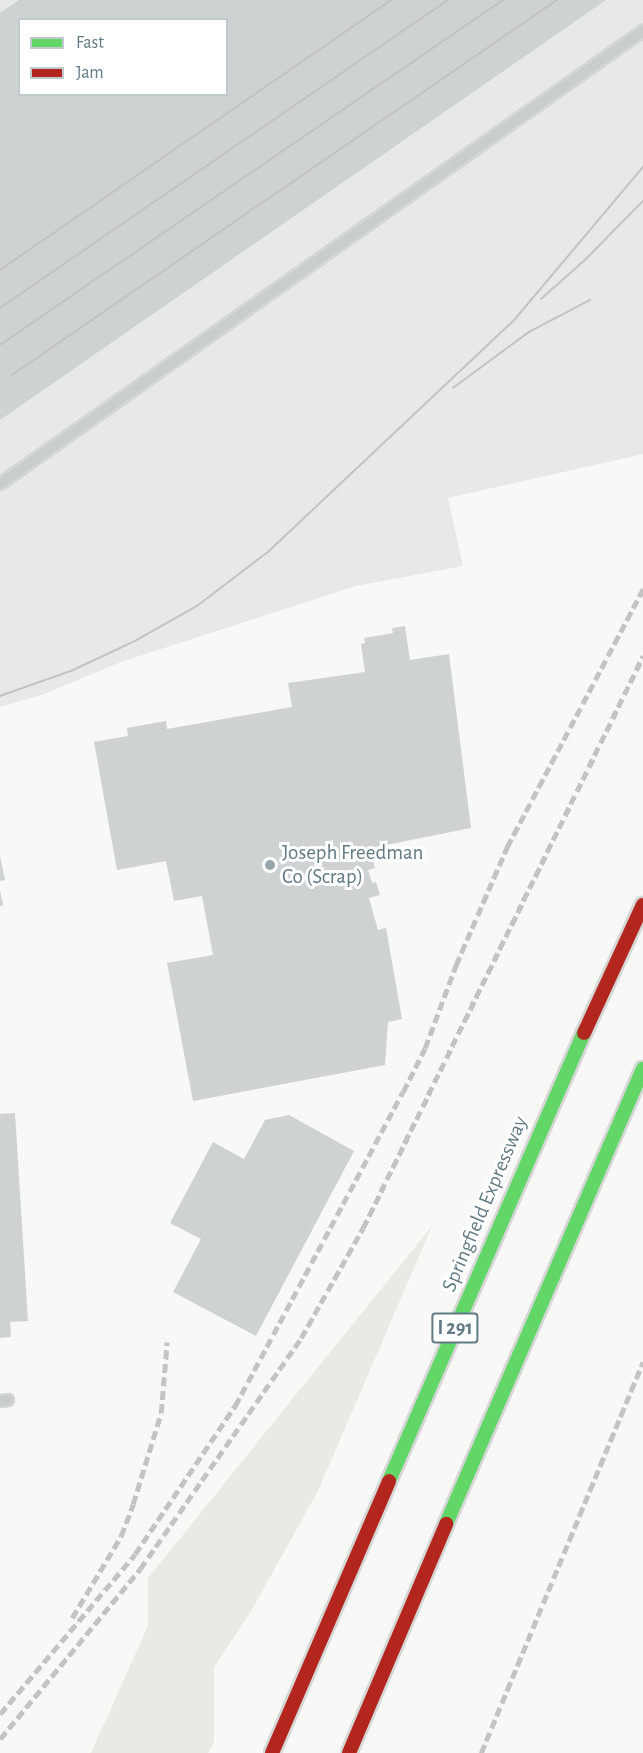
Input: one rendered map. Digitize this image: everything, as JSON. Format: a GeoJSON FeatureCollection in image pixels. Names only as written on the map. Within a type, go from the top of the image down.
{"type":"FeatureCollection","features":[{"type":"Feature","properties":{"kind":"highway","name":"Springfield Expressway"},"geometry":{"type":"LineString","coordinates":[[272,1753],[538,1134],[643,905]]}},
{"type":"Feature","properties":{"kind":"highway"},"geometry":{"type":"LineString","coordinates":[[349,1753],[529,1328],[643,1068]]}},
{"type":"Feature","properties":{"kind":"lane"},"geometry":{"type":"LineString","coordinates":[[0,484],[643,31]]}},
{"type":"Feature","properties":{"kind":"shaded area"},"geometry":{"type":"Polygon","coordinates":[[[0,0],[643,0],[643,454],[448,498],[463,566],[356,586],[121,662],[42,695],[0,707],[0,0]]]}},
{"type":"Feature","properties":{"kind":"shaded area"},"geometry":{"type":"Polygon","coordinates":[[[432,1226],[318,1491],[251,1611],[214,1667],[214,1742],[208,1753],[91,1753],[148,1626],[148,1578],[432,1226]]]}},
{"type":"Feature","properties":{"kind":"building"},"geometry":{"type":"Polygon","coordinates":[[[19,0],[606,0],[0,420],[0,13],[19,0]]]}},
{"type":"Feature","properties":{"kind":"building","name":"Joseph Freedman Co (Scrap)"},"geometry":{"type":"Polygon","coordinates":[[[405,626],[410,660],[449,654],[471,828],[361,850],[363,857],[371,855],[375,868],[368,870],[372,883],[376,882],[380,895],[369,898],[378,930],[386,928],[402,1019],[388,1022],[385,1065],[193,1101],[167,963],[213,955],[202,896],[174,901],[166,861],[117,870],[94,742],[128,736],[127,728],[166,721],[167,729],[292,707],[288,683],[365,672],[361,644],[365,643],[364,638],[393,633],[392,628],[405,626]]]}},
{"type":"Feature","properties":{"kind":"building"},"geometry":{"type":"Polygon","coordinates":[[[0,856],[5,880],[0,881],[0,856]]]}},
{"type":"Feature","properties":{"kind":"building"},"geometry":{"type":"Polygon","coordinates":[[[15,1113],[28,1321],[10,1322],[11,1337],[0,1338],[0,1114],[15,1113]]]}},
{"type":"Feature","properties":{"kind":"building"},"geometry":{"type":"Polygon","coordinates":[[[289,1115],[354,1151],[256,1336],[173,1292],[201,1239],[170,1223],[213,1142],[244,1159],[265,1120],[289,1115]]]}},
{"type":"Feature","properties":{"kind":"tram line"},"geometry":{"type":"LineString","coordinates":[[0,270],[391,0]]}},
{"type":"Feature","properties":{"kind":"tram line"},"geometry":{"type":"LineString","coordinates":[[0,308],[448,0]]}},
{"type":"Feature","properties":{"kind":"tram line"},"geometry":{"type":"LineString","coordinates":[[0,345],[503,0]]}},
{"type":"Feature","properties":{"kind":"tram line"},"geometry":{"type":"LineString","coordinates":[[12,375],[557,0]]}},
{"type":"Feature","properties":{"kind":"tram line"},"geometry":{"type":"LineString","coordinates":[[0,696],[71,671],[135,641],[197,606],[268,552],[516,318],[643,167]]}},
{"type":"Feature","properties":{"kind":"tram line"},"geometry":{"type":"LineString","coordinates":[[541,299],[585,260],[643,201]]}},
{"type":"Feature","properties":{"kind":"tram line"},"geometry":{"type":"LineString","coordinates":[[453,388],[529,332],[590,300]]}},
{"type":"Feature","properties":{"kind":"railway"},"geometry":{"type":"LineString","coordinates":[[0,1714],[135,1554],[235,1406],[425,1048],[456,965],[507,847],[643,589]]}},
{"type":"Feature","properties":{"kind":"railway"},"geometry":{"type":"LineString","coordinates":[[0,1739],[140,1569],[301,1338],[363,1228],[643,656]]}},
{"type":"Feature","properties":{"kind":"railway"},"geometry":{"type":"LineString","coordinates":[[72,1618],[121,1536],[133,1504],[161,1413],[167,1342]]}},
{"type":"Feature","properties":{"kind":"railway"},"geometry":{"type":"LineString","coordinates":[[481,1753],[643,1362]]}},
{"type":"Feature","properties":{"kind":"traffic: fast"},"geometry":{"type":"LineString","coordinates":[[389,1481],[584,1033]]}},
{"type":"Feature","properties":{"kind":"traffic: fast"},"geometry":{"type":"LineString","coordinates":[[446,1524],[643,1069]]}},
{"type":"Feature","properties":{"kind":"traffic: jam"},"geometry":{"type":"LineString","coordinates":[[584,1033],[643,905]]}},
{"type":"Feature","properties":{"kind":"traffic: jam"},"geometry":{"type":"LineString","coordinates":[[272,1753],[389,1481]]}},
{"type":"Feature","properties":{"kind":"traffic: jam"},"geometry":{"type":"LineString","coordinates":[[349,1753],[446,1524]]}},
{"type":"Feature","properties":{"kind":"place","name":"Joseph Freedman Co (Scrap)"},"geometry":{"type":"Point","coordinates":[270,865]}}]}
